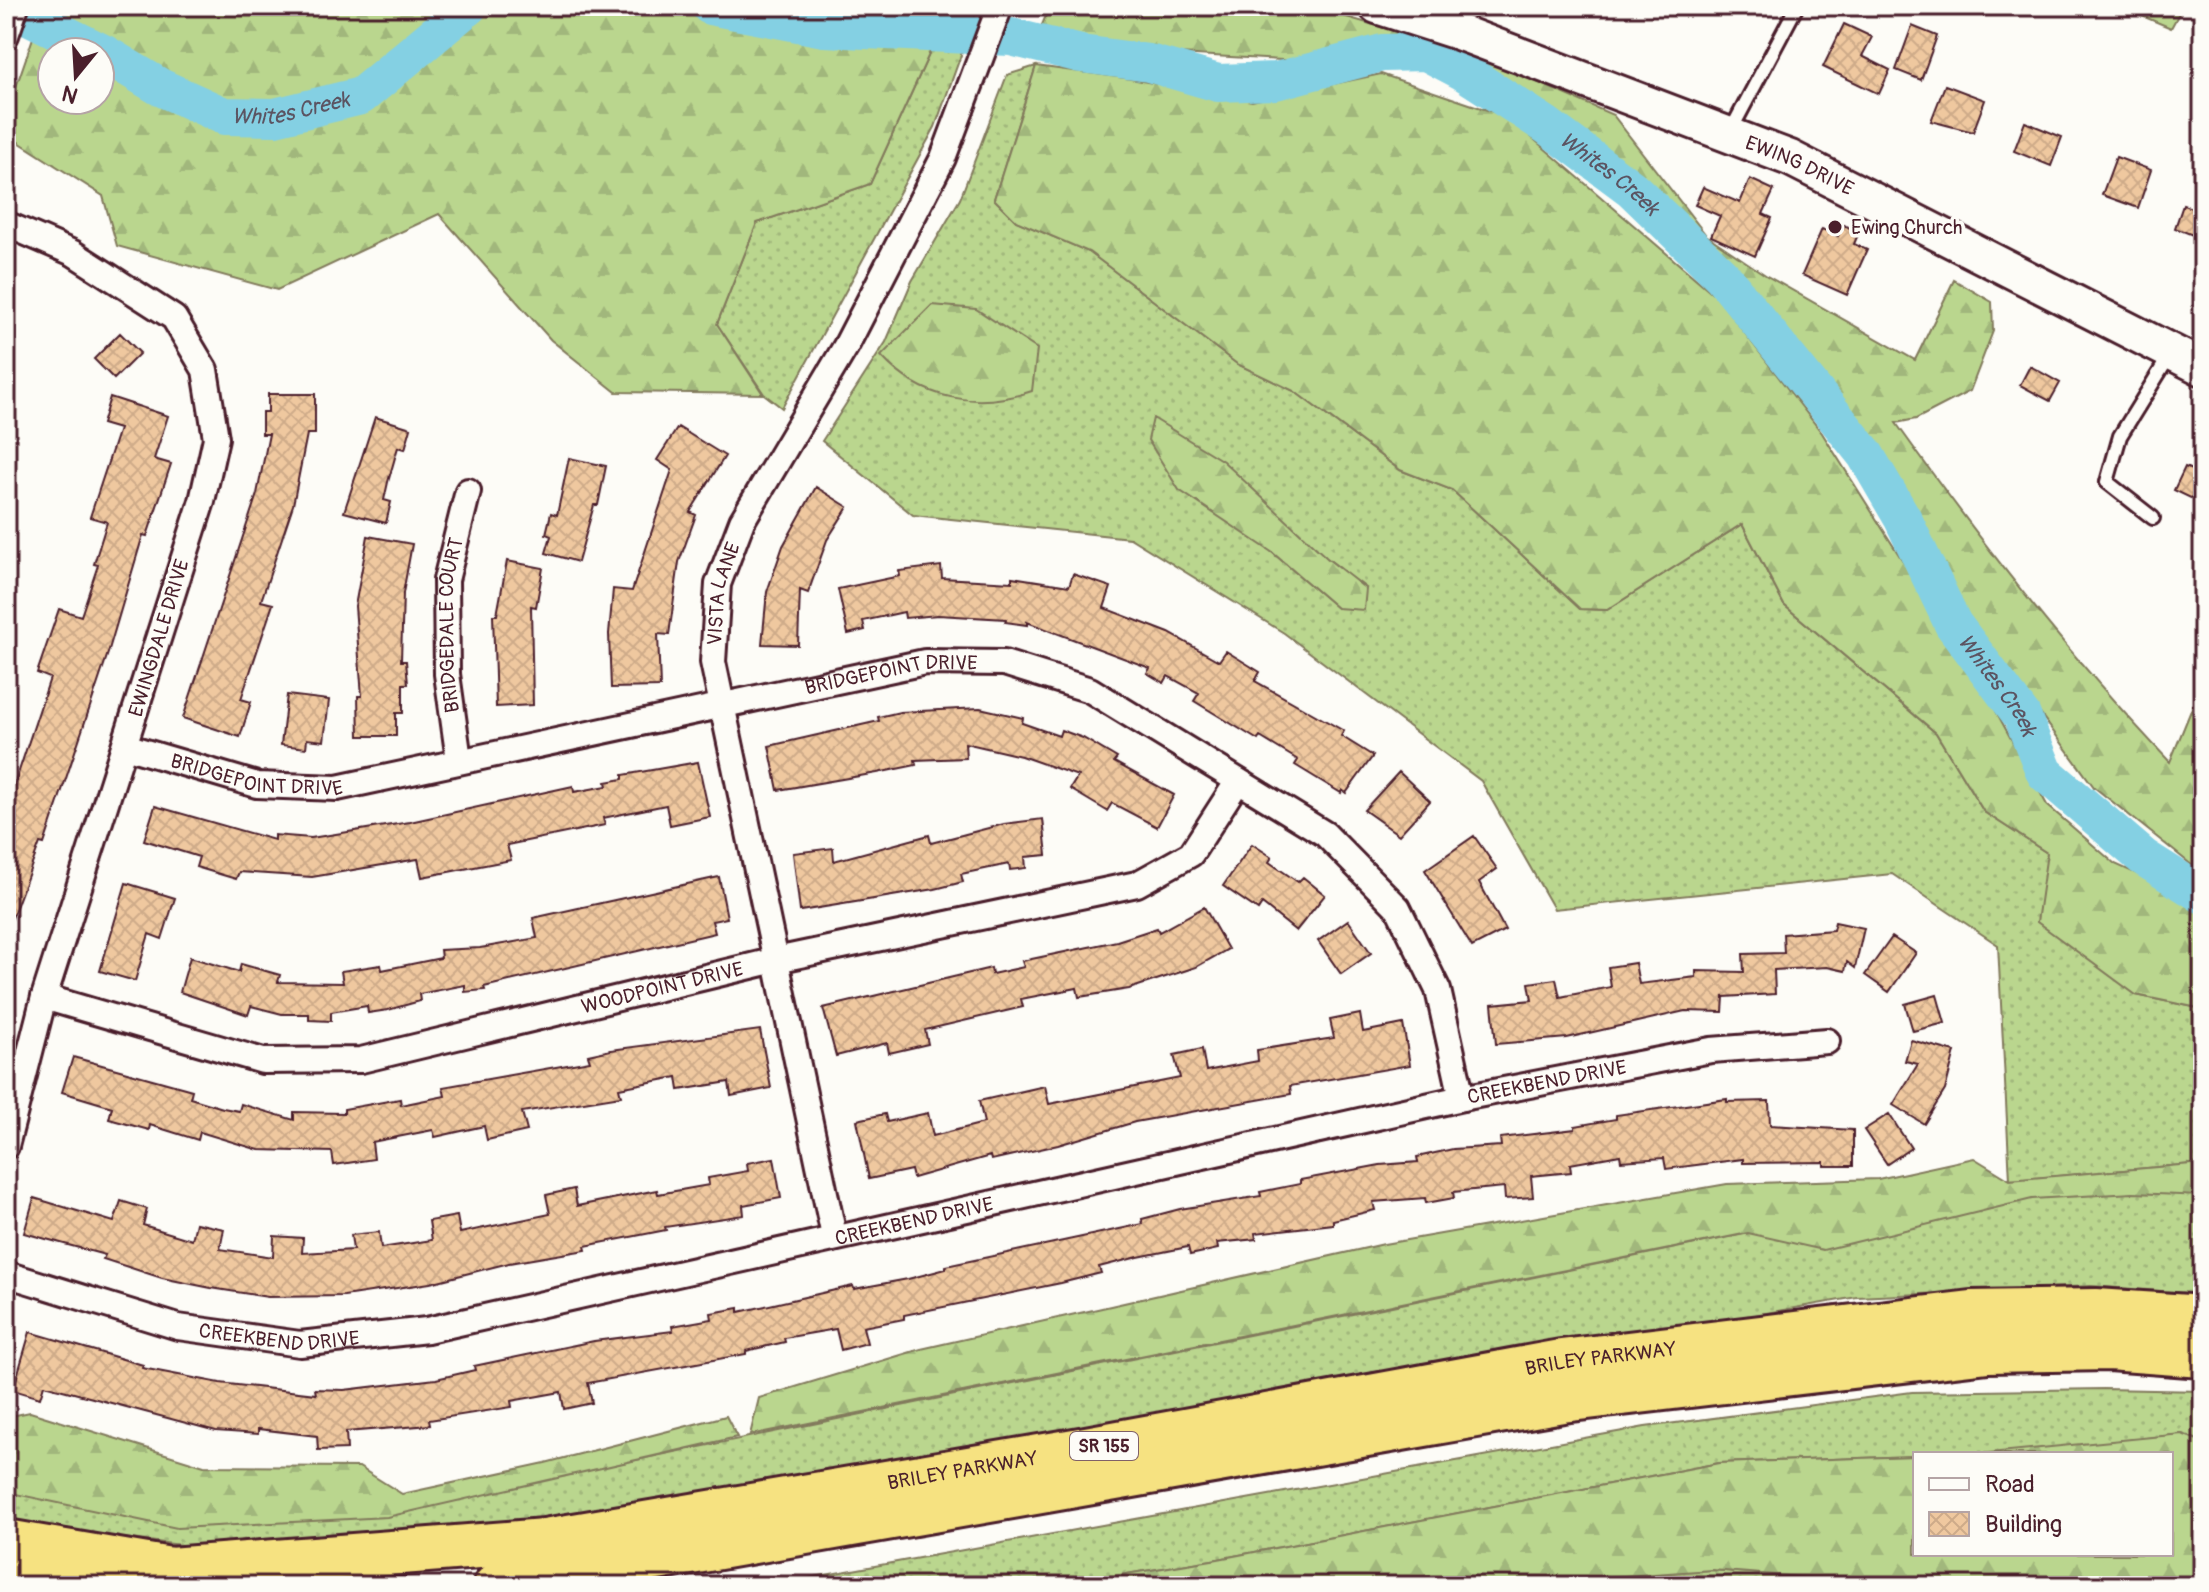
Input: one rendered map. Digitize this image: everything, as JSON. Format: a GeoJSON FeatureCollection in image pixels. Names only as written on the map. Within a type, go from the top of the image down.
{"type":"FeatureCollection","features":[{"type":"Feature","properties":{"kind":"highway","name":"BRILEY PARKWAY"},"geometry":{"type":"LineString","coordinates":[[6,1542],[170,1570],[545,1541],[1065,1453],[1561,1362],[1971,1313],[2096,1311],[2203,1318]]}},
{"type":"Feature","properties":{"kind":"highway","name":"BRILEY PARKWAY"},"geometry":{"type":"LineString","coordinates":[[496,1586],[1562,1400],[1988,1350],[2109,1348],[2203,1355]]}},
{"type":"Feature","properties":{"kind":"highway"},"geometry":{"type":"LineString","coordinates":[[6,1581],[57,1586]]}},
{"type":"Feature","properties":{"kind":"street"},"geometry":{"type":"LineString","coordinates":[[6,35],[16,6]]}},
{"type":"Feature","properties":{"kind":"street","name":"EWING DRIVE"},"geometry":{"type":"LineString","coordinates":[[1377,6],[1461,33],[1790,158],[2203,368]]}},
{"type":"Feature","properties":{"kind":"street","name":"VISTA LANE"},"geometry":{"type":"LineString","coordinates":[[834,1236],[713,662],[718,584],[742,521],[846,346],[943,158],[999,9]]}},
{"type":"Feature","properties":{"kind":"street","name":"EWINGDALE DRIVE"},"geometry":{"type":"LineString","coordinates":[[6,224],[73,253],[174,318],[205,370],[216,438],[202,501],[44,997],[6,1146]]}},
{"type":"Feature","properties":{"kind":"street","name":"BRIDGEDALE COURT"},"geometry":{"type":"LineString","coordinates":[[459,760],[447,674],[446,580],[468,491]]}},
{"type":"Feature","properties":{"kind":"street","name":"BRIDGEPOINT DRIVE"},"geometry":{"type":"LineString","coordinates":[[125,746],[257,785],[337,788],[722,703],[925,662],[1004,663],[1090,690],[1325,834],[1398,908],[1438,990],[1462,1098]]}},
{"type":"Feature","properties":{"kind":"street","name":"WOODPOINT DRIVE"},"geometry":{"type":"LineString","coordinates":[[44,997],[263,1061],[361,1060],[776,960],[1137,884],[1191,854],[1238,781]]}},
{"type":"Feature","properties":{"kind":"street","name":"CREEKBEND DRIVE"},"geometry":{"type":"LineString","coordinates":[[6,1274],[178,1327],[300,1344],[427,1330],[834,1236],[1462,1098],[1711,1050],[1827,1041]]}},
{"type":"Feature","properties":{"kind":"lane"},"geometry":{"type":"LineString","coordinates":[[1728,134],[1797,6]]}},
{"type":"Feature","properties":{"kind":"lane"},"geometry":{"type":"LineString","coordinates":[[2153,518],[2107,482],[2120,436],[2172,352]]}},
{"type":"Feature","properties":{"kind":"green space"},"geometry":{"type":"Polygon","coordinates":[[[44,6],[951,6],[870,184],[757,223],[717,324],[763,394],[616,392],[551,340],[439,214],[277,290],[117,246],[103,196],[6,134],[6,116],[44,6]]]}},
{"type":"Feature","properties":{"kind":"green space"},"geometry":{"type":"Polygon","coordinates":[[[951,6],[975,6],[975,16],[935,127],[782,408],[764,394],[717,324],[757,223],[870,184],[951,6]]]}},
{"type":"Feature","properties":{"kind":"green space"},"geometry":{"type":"Polygon","coordinates":[[[1050,6],[1309,6],[1470,53],[1613,115],[1706,235],[1767,276],[1915,360],[1954,280],[1992,302],[1993,331],[1970,391],[1916,419],[1896,423],[2027,597],[2170,762],[2203,681],[2203,874],[2094,787],[1967,614],[1857,423],[1722,261],[1593,140],[1471,63],[1406,42],[1298,61],[1145,52],[1039,32],[1050,6]]]}},
{"type":"Feature","properties":{"kind":"green space"},"geometry":{"type":"Polygon","coordinates":[[[2118,6],[2183,6],[2171,28],[2118,6]]]}},
{"type":"Feature","properties":{"kind":"green space"},"geometry":{"type":"Polygon","coordinates":[[[1036,66],[994,199],[1016,221],[1089,252],[1237,364],[1294,391],[1400,470],[1452,490],[1580,609],[1607,610],[1742,524],[1784,605],[1936,733],[1984,812],[2047,853],[2136,995],[2203,1009],[2203,1163],[2011,1180],[2203,1196],[2203,1294],[2091,1286],[1857,1297],[616,1516],[198,1547],[6,1524],[6,1478],[420,1504],[2010,1180],[1998,945],[1892,874],[1554,909],[1481,781],[1284,633],[1130,538],[913,515],[822,441],[886,342],[912,281],[960,199],[1007,75],[1036,66]],[[1273,553],[1337,608],[1366,588],[1328,559],[1273,553]]]}},
{"type":"Feature","properties":{"kind":"green space"},"geometry":{"type":"Polygon","coordinates":[[[1036,66],[1252,101],[1381,74],[1508,117],[1716,296],[1822,433],[1985,691],[2047,805],[2115,864],[2203,904],[2203,1009],[2136,995],[2037,922],[2047,853],[1984,812],[1936,733],[1784,605],[1742,524],[1607,610],[1580,609],[1452,490],[1400,470],[1294,391],[1237,364],[1089,252],[1016,221],[994,199],[1036,66]]]}},
{"type":"Feature","properties":{"kind":"green space"},"geometry":{"type":"Polygon","coordinates":[[[932,305],[976,309],[1037,349],[1032,391],[991,400],[971,400],[932,391],[897,371],[881,356],[932,305]]]}},
{"type":"Feature","properties":{"kind":"green space"},"geometry":{"type":"Polygon","coordinates":[[[1153,418],[1223,461],[1328,559],[1366,589],[1364,610],[1337,608],[1273,553],[1179,490],[1148,440],[1153,418]]]}},
{"type":"Feature","properties":{"kind":"green space"},"geometry":{"type":"Polygon","coordinates":[[[1974,1158],[2010,1180],[2203,1163],[2203,1196],[2133,1193],[2032,1199],[1823,1250],[1748,1233],[750,1435],[759,1398],[921,1349],[1384,1244],[1727,1184],[1878,1179],[1974,1158]]]}},
{"type":"Feature","properties":{"kind":"green space"},"geometry":{"type":"Polygon","coordinates":[[[2203,1391],[2203,1442],[2182,1434],[2024,1452],[1913,1452],[1913,1456],[1719,1463],[1218,1559],[1053,1586],[764,1586],[1645,1427],[1912,1392],[2203,1391]]]}},
{"type":"Feature","properties":{"kind":"green space"},"geometry":{"type":"Polygon","coordinates":[[[30,1412],[204,1466],[359,1467],[402,1494],[545,1463],[726,1416],[737,1437],[387,1517],[177,1528],[6,1492],[6,1417],[30,1412]]]}},
{"type":"Feature","properties":{"kind":"green space"},"geometry":{"type":"Polygon","coordinates":[[[2182,1434],[2203,1442],[2203,1586],[1913,1586],[1712,1570],[1565,1580],[1540,1586],[1053,1586],[1218,1559],[1719,1463],[1913,1456],[1913,1556],[2173,1556],[2173,1452],[1999,1452],[2182,1434]]]}},
{"type":"Feature","properties":{"kind":"green space"},"geometry":{"type":"Polygon","coordinates":[[[1712,1570],[1913,1586],[1540,1586],[1565,1580],[1712,1570]]]}},
{"type":"Feature","properties":{"kind":"building"},"geometry":{"type":"Polygon","coordinates":[[[1844,24],[1872,37],[1862,56],[1890,70],[1879,94],[1823,67],[1844,24]]]}},
{"type":"Feature","properties":{"kind":"building"},"geometry":{"type":"Polygon","coordinates":[[[1912,26],[1937,36],[1921,80],[1896,70],[1912,26]]]}},
{"type":"Feature","properties":{"kind":"building"},"geometry":{"type":"Polygon","coordinates":[[[1945,85],[1985,100],[1973,132],[1931,121],[1945,85]]]}},
{"type":"Feature","properties":{"kind":"building"},"geometry":{"type":"Polygon","coordinates":[[[2025,122],[2062,137],[2051,166],[2014,151],[2025,122]]]}},
{"type":"Feature","properties":{"kind":"building"},"geometry":{"type":"Polygon","coordinates":[[[2116,157],[2151,170],[2138,208],[2102,195],[2116,157]]]}},
{"type":"Feature","properties":{"kind":"building"},"geometry":{"type":"Polygon","coordinates":[[[1750,179],[1774,190],[1763,214],[1772,218],[1755,256],[1711,236],[1720,216],[1695,205],[1703,187],[1740,203],[1750,179]]]}},
{"type":"Feature","properties":{"kind":"building"},"geometry":{"type":"Polygon","coordinates":[[[2183,205],[2203,212],[2203,239],[2175,228],[2183,205]]]}},
{"type":"Feature","properties":{"kind":"building"},"geometry":{"type":"Polygon","coordinates":[[[1843,225],[1859,232],[1854,244],[1867,250],[1847,295],[1802,275],[1822,229],[1838,236],[1843,225]]]}},
{"type":"Feature","properties":{"kind":"building"},"geometry":{"type":"Polygon","coordinates":[[[120,333],[140,353],[114,379],[94,359],[120,333]]]}},
{"type":"Feature","properties":{"kind":"building"},"geometry":{"type":"Polygon","coordinates":[[[2030,366],[2060,383],[2050,401],[2020,385],[2030,366]]]}},
{"type":"Feature","properties":{"kind":"building"},"geometry":{"type":"Polygon","coordinates":[[[268,394],[315,394],[315,434],[307,434],[293,505],[261,601],[273,604],[241,699],[251,702],[240,737],[183,718],[257,494],[269,434],[262,434],[262,412],[268,412],[268,394]]]}},
{"type":"Feature","properties":{"kind":"building"},"geometry":{"type":"Polygon","coordinates":[[[110,397],[168,416],[154,459],[171,464],[147,536],[143,535],[108,653],[44,844],[40,843],[6,934],[6,810],[50,678],[37,673],[59,609],[81,616],[98,565],[94,564],[107,522],[90,517],[119,429],[102,424],[110,397]]]}},
{"type":"Feature","properties":{"kind":"building"},"geometry":{"type":"Polygon","coordinates":[[[375,417],[411,428],[405,449],[398,447],[388,482],[384,500],[391,502],[386,523],[344,512],[375,417]]]}},
{"type":"Feature","properties":{"kind":"building"},"geometry":{"type":"Polygon","coordinates":[[[678,427],[725,456],[690,512],[696,515],[679,562],[669,635],[658,634],[660,687],[611,688],[609,634],[613,589],[632,591],[672,470],[657,460],[678,427]]]}},
{"type":"Feature","properties":{"kind":"building"},"geometry":{"type":"Polygon","coordinates":[[[569,458],[606,466],[598,505],[594,505],[578,562],[546,553],[551,536],[546,534],[551,513],[557,515],[569,458]]]}},
{"type":"Feature","properties":{"kind":"building"},"geometry":{"type":"Polygon","coordinates":[[[2185,467],[2203,475],[2203,504],[2174,490],[2185,467]]]}},
{"type":"Feature","properties":{"kind":"building"},"geometry":{"type":"Polygon","coordinates":[[[816,487],[848,507],[827,540],[808,593],[800,590],[798,645],[762,644],[767,592],[783,546],[816,487]]]}},
{"type":"Feature","properties":{"kind":"building"},"geometry":{"type":"Polygon","coordinates":[[[368,536],[412,544],[403,593],[401,661],[406,661],[408,684],[403,684],[403,713],[396,713],[396,736],[359,736],[358,696],[362,696],[355,606],[368,536]]]}},
{"type":"Feature","properties":{"kind":"building"},"geometry":{"type":"Polygon","coordinates":[[[507,561],[543,568],[536,607],[531,606],[533,705],[496,707],[493,615],[497,615],[507,561]]]}},
{"type":"Feature","properties":{"kind":"building"},"geometry":{"type":"Polygon","coordinates":[[[941,566],[942,578],[1012,582],[1012,577],[1069,586],[1073,574],[1111,587],[1104,608],[1169,633],[1219,661],[1226,651],[1260,672],[1255,681],[1344,731],[1341,736],[1373,756],[1346,793],[1342,790],[1341,793],[1295,765],[1298,760],[1194,701],[1199,693],[1168,676],[1164,683],[1147,673],[1150,668],[1027,622],[1027,625],[1005,622],[1006,619],[938,615],[905,618],[904,612],[863,621],[865,630],[848,634],[838,589],[900,576],[899,571],[941,566]]]}},
{"type":"Feature","properties":{"kind":"building"},"geometry":{"type":"Polygon","coordinates":[[[287,695],[329,700],[324,741],[307,739],[306,748],[281,745],[287,695]]]}},
{"type":"Feature","properties":{"kind":"building"},"geometry":{"type":"Polygon","coordinates":[[[980,708],[1023,718],[1022,723],[1059,736],[1061,730],[1083,738],[1117,758],[1114,762],[1174,795],[1157,827],[1112,803],[1107,811],[1070,789],[1078,776],[1021,756],[965,743],[966,758],[915,760],[916,765],[778,790],[769,746],[879,721],[878,717],[900,712],[980,708]]]}},
{"type":"Feature","properties":{"kind":"building"},"geometry":{"type":"Polygon","coordinates":[[[698,762],[710,817],[670,825],[666,805],[603,818],[605,825],[507,845],[511,860],[422,877],[418,859],[312,877],[239,872],[236,879],[196,867],[199,857],[144,840],[155,806],[274,840],[274,835],[311,838],[410,822],[573,786],[574,792],[607,786],[606,782],[623,779],[623,775],[698,762]]]}},
{"type":"Feature","properties":{"kind":"building"},"geometry":{"type":"Polygon","coordinates":[[[1399,772],[1430,801],[1399,835],[1364,810],[1399,772]]]}},
{"type":"Feature","properties":{"kind":"building"},"geometry":{"type":"Polygon","coordinates":[[[1043,819],[1047,855],[1025,857],[1026,868],[1010,870],[1009,864],[961,874],[963,882],[935,889],[800,911],[793,853],[833,848],[834,861],[929,835],[931,843],[1004,824],[1043,819]]]}},
{"type":"Feature","properties":{"kind":"building"},"geometry":{"type":"Polygon","coordinates":[[[1474,836],[1497,869],[1479,882],[1505,930],[1472,947],[1425,870],[1474,836]]]}},
{"type":"Feature","properties":{"kind":"building"},"geometry":{"type":"Polygon","coordinates":[[[1252,844],[1272,857],[1269,862],[1298,882],[1303,877],[1325,895],[1296,931],[1262,904],[1258,910],[1223,886],[1252,844]]]}},
{"type":"Feature","properties":{"kind":"building"},"geometry":{"type":"Polygon","coordinates":[[[719,877],[727,918],[712,921],[715,933],[484,987],[485,990],[465,992],[465,985],[419,994],[420,1001],[388,1010],[368,1013],[367,1006],[331,1012],[331,1021],[309,1020],[309,1014],[282,1014],[251,1006],[248,1015],[180,992],[190,957],[239,972],[241,964],[280,975],[278,982],[343,983],[341,971],[381,965],[382,970],[441,958],[440,950],[480,948],[537,938],[533,918],[719,877]]]}},
{"type":"Feature","properties":{"kind":"building"},"geometry":{"type":"Polygon","coordinates":[[[126,883],[175,898],[162,939],[149,934],[135,981],[100,971],[126,883]]]}},
{"type":"Feature","properties":{"kind":"building"},"geometry":{"type":"Polygon","coordinates":[[[1204,907],[1228,949],[1196,967],[1129,989],[1079,997],[1077,988],[1021,999],[1023,1007],[925,1030],[928,1044],[889,1053],[887,1043],[836,1056],[823,1008],[991,968],[992,974],[1024,967],[1022,961],[1117,941],[1157,928],[1159,932],[1204,907]]]}},
{"type":"Feature","properties":{"kind":"building"},"geometry":{"type":"Polygon","coordinates":[[[1348,920],[1371,953],[1341,974],[1318,941],[1348,920]]]}},
{"type":"Feature","properties":{"kind":"building"},"geometry":{"type":"Polygon","coordinates":[[[1835,922],[1864,928],[1855,968],[1847,962],[1845,971],[1827,967],[1774,970],[1775,994],[1724,997],[1723,1012],[1685,1011],[1567,1038],[1496,1044],[1492,1004],[1532,1000],[1529,983],[1556,979],[1560,997],[1611,987],[1608,967],[1635,963],[1639,984],[1696,977],[1696,971],[1744,972],[1743,954],[1784,953],[1783,934],[1833,930],[1835,922]]]}},
{"type":"Feature","properties":{"kind":"building"},"geometry":{"type":"Polygon","coordinates":[[[1892,937],[1916,953],[1889,992],[1865,975],[1892,937]]]}},
{"type":"Feature","properties":{"kind":"building"},"geometry":{"type":"Polygon","coordinates":[[[1937,995],[1945,1023],[1913,1031],[1905,1004],[1937,995]]]}},
{"type":"Feature","properties":{"kind":"building"},"geometry":{"type":"Polygon","coordinates":[[[1360,1014],[1363,1032],[1403,1024],[1410,1065],[1290,1086],[1291,1094],[1135,1122],[1058,1145],[991,1160],[990,1156],[913,1178],[911,1170],[869,1179],[857,1120],[885,1114],[887,1122],[928,1113],[933,1136],[984,1123],[979,1101],[1045,1086],[1049,1104],[1180,1078],[1174,1055],[1202,1049],[1206,1071],[1258,1061],[1257,1050],[1334,1038],[1330,1020],[1360,1014]]]}},
{"type":"Feature","properties":{"kind":"building"},"geometry":{"type":"Polygon","coordinates":[[[760,1030],[771,1088],[731,1096],[729,1082],[679,1090],[677,1077],[619,1088],[621,1096],[522,1112],[527,1131],[487,1140],[484,1126],[435,1137],[433,1130],[372,1142],[374,1159],[334,1165],[332,1152],[259,1150],[200,1132],[198,1140],[150,1125],[149,1130],[109,1119],[112,1107],[62,1092],[73,1057],[192,1090],[190,1098],[223,1108],[239,1111],[241,1104],[294,1120],[294,1112],[344,1113],[344,1109],[400,1099],[401,1105],[445,1096],[443,1087],[590,1061],[588,1055],[611,1050],[760,1030]]]}},
{"type":"Feature","properties":{"kind":"building"},"geometry":{"type":"Polygon","coordinates":[[[1911,1040],[1955,1052],[1945,1090],[1924,1124],[1893,1105],[1918,1064],[1905,1061],[1911,1040]]]}},
{"type":"Feature","properties":{"kind":"building"},"geometry":{"type":"Polygon","coordinates":[[[1727,1099],[1727,1102],[1769,1101],[1770,1125],[1853,1130],[1853,1166],[1824,1166],[1824,1162],[1743,1163],[1743,1159],[1666,1169],[1664,1158],[1621,1161],[1620,1155],[1570,1164],[1571,1172],[1531,1176],[1533,1197],[1505,1199],[1504,1187],[1453,1192],[1454,1198],[1426,1203],[1425,1198],[1373,1202],[1375,1210],[1333,1220],[1333,1224],[1255,1233],[1256,1239],[1217,1243],[1218,1249],[1190,1255],[1188,1247],[1138,1257],[1099,1267],[1101,1273],[1061,1283],[904,1315],[904,1319],[863,1327],[867,1343],[841,1350],[836,1329],[784,1338],[785,1342],[746,1351],[746,1354],[588,1383],[592,1403],[564,1409],[561,1392],[511,1401],[512,1407],[429,1420],[430,1425],[346,1432],[347,1449],[318,1450],[317,1436],[258,1429],[258,1434],[216,1431],[44,1385],[40,1398],[13,1390],[30,1332],[143,1365],[142,1368],[220,1383],[316,1394],[315,1389],[344,1390],[436,1379],[475,1370],[474,1366],[594,1341],[673,1331],[672,1326],[712,1319],[711,1313],[739,1308],[739,1312],[853,1286],[854,1289],[908,1279],[946,1269],[946,1266],[1143,1224],[1142,1219],[1180,1209],[1261,1196],[1260,1192],[1300,1184],[1300,1180],[1380,1165],[1418,1162],[1417,1157],[1453,1149],[1501,1146],[1500,1138],[1575,1129],[1575,1126],[1616,1119],[1616,1115],[1727,1099]]]}},
{"type":"Feature","properties":{"kind":"building"},"geometry":{"type":"Polygon","coordinates":[[[1889,1114],[1911,1148],[1887,1164],[1864,1130],[1889,1114]]]}},
{"type":"Feature","properties":{"kind":"building"},"geometry":{"type":"Polygon","coordinates":[[[774,1158],[781,1198],[743,1205],[744,1215],[665,1227],[666,1230],[585,1246],[586,1250],[509,1263],[430,1283],[344,1296],[268,1297],[211,1288],[162,1278],[103,1259],[105,1255],[24,1233],[34,1198],[114,1222],[121,1201],[147,1209],[143,1225],[192,1240],[196,1223],[224,1229],[220,1249],[273,1257],[274,1236],[303,1238],[302,1253],[353,1250],[351,1235],[379,1232],[381,1248],[432,1240],[429,1221],[457,1216],[460,1233],[550,1214],[546,1195],[574,1189],[577,1206],[657,1190],[658,1194],[709,1185],[708,1178],[748,1171],[747,1163],[774,1158]]]}},
{"type":"Feature","properties":{"kind":"waterway","name":"Whites Creek"},"geometry":{"type":"LineString","coordinates":[[8,6],[105,54],[160,87],[224,116],[275,117],[361,96],[469,6]]}},
{"type":"Feature","properties":{"kind":"waterway","name":"Whites Creek"},"geometry":{"type":"LineString","coordinates":[[710,6],[824,28],[1011,37],[1081,54],[1149,63],[1218,83],[1276,81],[1382,53],[1426,52],[1464,72],[1546,125],[1632,189],[1722,276],[1865,454],[1903,519],[1953,624],[2022,716],[2045,773],[2143,857],[2203,895]]}},
{"type":"Feature","properties":{"kind":"place","name":"Ewing Church"},"geometry":{"type":"Point","coordinates":[1835,227]}}]}
